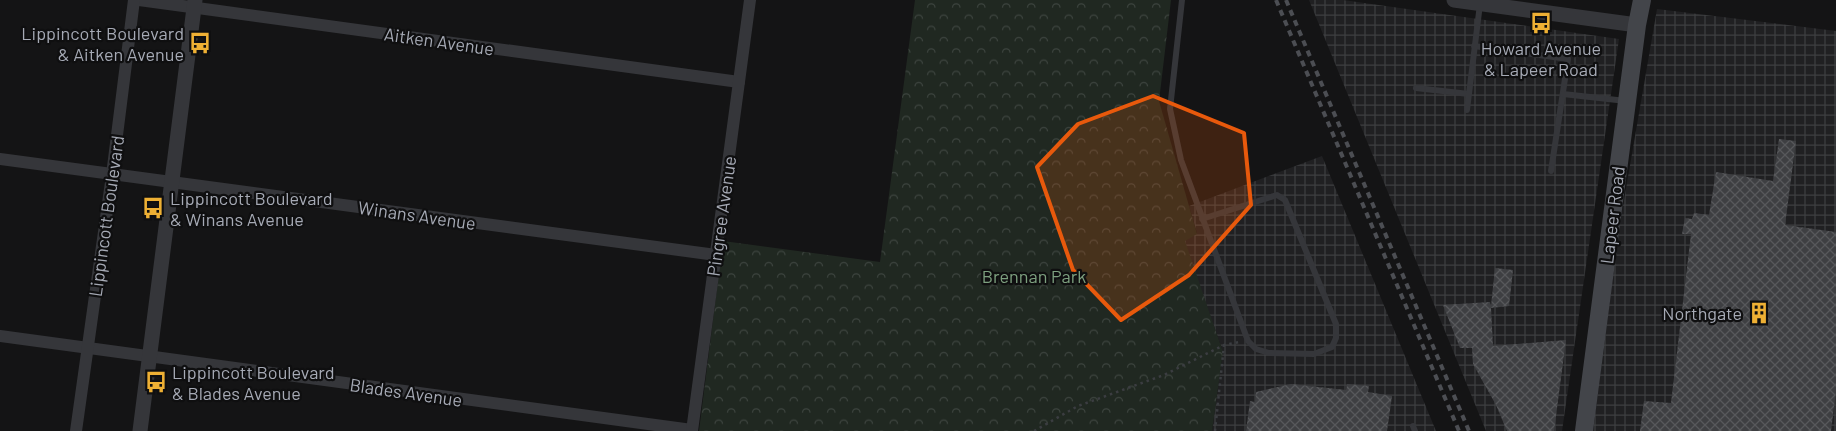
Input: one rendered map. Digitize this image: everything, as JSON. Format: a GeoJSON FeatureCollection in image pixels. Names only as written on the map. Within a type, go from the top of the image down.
{"type":"FeatureCollection","features":[{"type":"Feature","properties":{"kind":"main road","name":"Lapeer Road"},"geometry":{"type":"LineString","coordinates":[[1584,431],[1637,25],[1642,0]]}},
{"type":"Feature","properties":{"kind":"street","name":"Lippincott Boulevard"},"geometry":{"type":"LineString","coordinates":[[76,431],[112,175],[134,0]]}},
{"type":"Feature","properties":{"kind":"street","name":"Aitken Avenue"},"geometry":{"type":"LineString","coordinates":[[139,0],[195,4],[740,82]]}},
{"type":"Feature","properties":{"kind":"street","name":"Pingree Avenue"},"geometry":{"type":"LineString","coordinates":[[692,431],[750,0]]}},
{"type":"Feature","properties":{"kind":"street"},"geometry":{"type":"LineString","coordinates":[[1454,0],[1481,2],[1637,25]]}},
{"type":"Feature","properties":{"kind":"street"},"geometry":{"type":"LineString","coordinates":[[140,431],[195,4]]}},
{"type":"Feature","properties":{"kind":"street","name":"Winans Avenue"},"geometry":{"type":"LineString","coordinates":[[0,158],[112,175],[716,255]]}},
{"type":"Feature","properties":{"kind":"street","name":"Blades Avenue"},"geometry":{"type":"LineString","coordinates":[[0,336],[692,431]]}},
{"type":"Feature","properties":{"kind":"lane"},"geometry":{"type":"LineString","coordinates":[[1182,0],[1170,109],[1181,160],[1202,219],[1248,340],[1256,349],[1269,353],[1314,354],[1332,347],[1336,338],[1336,324],[1285,200],[1277,194],[1202,219]]}},
{"type":"Feature","properties":{"kind":"lane"},"geometry":{"type":"LineString","coordinates":[[1467,110],[1481,2]]}},
{"type":"Feature","properties":{"kind":"lane"},"geometry":{"type":"LineString","coordinates":[[1474,46],[1568,59],[1551,171]]}},
{"type":"Feature","properties":{"kind":"lane"},"geometry":{"type":"LineString","coordinates":[[1416,88],[1469,94]]}},
{"type":"Feature","properties":{"kind":"lane"},"geometry":{"type":"LineString","coordinates":[[1563,94],[1627,101]]}},
{"type":"Feature","properties":{"kind":"path"},"geometry":{"type":"LineString","coordinates":[[1034,431],[1078,406],[1164,375],[1224,345],[1248,340]]}},
{"type":"Feature","properties":{"kind":"path"},"geometry":{"type":"LineString","coordinates":[[1215,431],[1224,345]]}},
{"type":"Feature","properties":{"kind":"highlighted area"},"geometry":{"type":"Polygon","coordinates":[[[1153,96],[1244,133],[1251,205],[1189,275],[1121,320],[1073,270],[1037,167],[1078,124],[1153,96]]]}},
{"type":"Feature","properties":{"kind":"shaded area"},"geometry":{"type":"Polygon","coordinates":[[[1309,0],[1343,0],[1619,39],[1562,431],[1486,431],[1309,0]]]}},
{"type":"Feature","properties":{"kind":"shaded area"},"geometry":{"type":"Polygon","coordinates":[[[1657,9],[1836,31],[1836,431],[1593,431],[1619,229],[1657,9]]]}},
{"type":"Feature","properties":{"kind":"shaded area"},"geometry":{"type":"Polygon","coordinates":[[[1322,156],[1436,431],[1212,431],[1223,352],[1184,241],[1197,233],[1189,206],[1322,156]]]}},
{"type":"Feature","properties":{"kind":"green space","name":"Brennan Park"},"geometry":{"type":"Polygon","coordinates":[[[915,0],[1171,0],[1159,101],[1197,234],[1185,241],[1223,352],[1212,431],[699,431],[723,241],[880,262],[915,0]]]}},
{"type":"Feature","properties":{"kind":"building","name":"Northgate"},"geometry":{"type":"Polygon","coordinates":[[[1779,139],[1796,141],[1785,225],[1836,232],[1836,391],[1831,431],[1640,431],[1644,401],[1671,403],[1691,234],[1682,234],[1685,218],[1692,219],[1694,213],[1709,215],[1716,172],[1773,181],[1779,139]]]}},
{"type":"Feature","properties":{"kind":"building"},"geometry":{"type":"Polygon","coordinates":[[[1495,268],[1513,270],[1509,306],[1491,308],[1493,346],[1566,340],[1554,431],[1507,431],[1496,405],[1473,364],[1472,348],[1460,348],[1443,305],[1490,302],[1491,306],[1495,268]]]}},
{"type":"Feature","properties":{"kind":"building"},"geometry":{"type":"Polygon","coordinates":[[[1291,384],[1346,390],[1347,384],[1369,386],[1368,392],[1392,396],[1387,431],[1246,431],[1250,401],[1255,402],[1256,392],[1291,384]]]}},
{"type":"Feature","properties":{"kind":"railway"},"geometry":{"type":"LineString","coordinates":[[1276,0],[1459,431]]}},
{"type":"Feature","properties":{"kind":"railway"},"geometry":{"type":"LineString","coordinates":[[1286,0],[1469,431]]}},
{"type":"Feature","properties":{"kind":"place","name":"Howard Avenue & Lapeer Road"},"geometry":{"type":"Point","coordinates":[1541,23]}},
{"type":"Feature","properties":{"kind":"place","name":"Lippincott Boulevard & Aitken Avenue"},"geometry":{"type":"Point","coordinates":[200,43]}},
{"type":"Feature","properties":{"kind":"place","name":"Lippincott Boulevard & Winans Avenue"},"geometry":{"type":"Point","coordinates":[153,208]}},
{"type":"Feature","properties":{"kind":"place","name":"Northgate"},"geometry":{"type":"Point","coordinates":[1759,313]}},
{"type":"Feature","properties":{"kind":"place","name":"Lippincott Boulevard & Blades Avenue"},"geometry":{"type":"Point","coordinates":[156,382]}}]}
